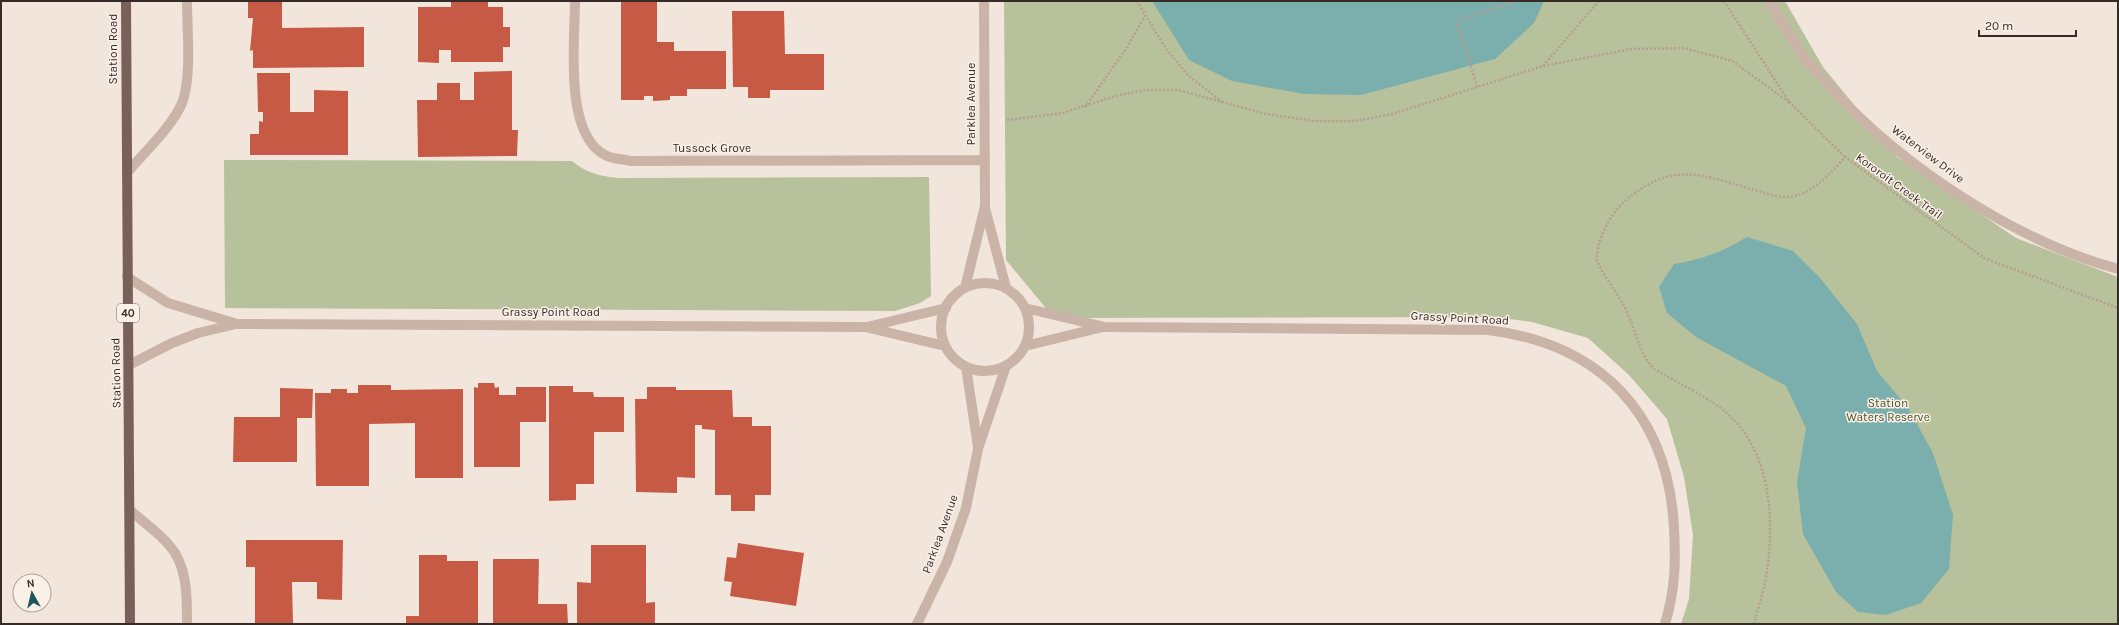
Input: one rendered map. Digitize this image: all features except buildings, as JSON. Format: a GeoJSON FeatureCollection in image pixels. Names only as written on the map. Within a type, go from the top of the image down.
{"type":"FeatureCollection","features":[{"type":"Feature","properties":{"kind":"main road","name":"Station Road"},"geometry":{"type":"LineString","coordinates":[[126,1],[130,624]]}},
{"type":"Feature","properties":{"kind":"street"},"geometry":{"type":"LineString","coordinates":[[127,173],[174,117],[182,102],[187,70],[187,1]]}},
{"type":"Feature","properties":{"kind":"street","name":"Tussock Grove"},"geometry":{"type":"LineString","coordinates":[[575,1],[575,100],[578,117],[583,131],[592,145],[606,156],[630,161],[985,160]]}},
{"type":"Feature","properties":{"kind":"street","name":"Parklea Avenue"},"geometry":{"type":"LineString","coordinates":[[965,288],[985,206],[984,1]]}},
{"type":"Feature","properties":{"kind":"street","name":"Waterview Drive"},"geometry":{"type":"LineString","coordinates":[[1769,1],[1807,60],[1851,110],[1903,155],[1970,202],[2023,233],[2093,262],[2118,269]]}},
{"type":"Feature","properties":{"kind":"street","name":"Parklea Avenue"},"geometry":{"type":"LineString","coordinates":[[985,206],[1006,288]]}},
{"type":"Feature","properties":{"kind":"street","name":"Grassy Point Road"},"geometry":{"type":"LineString","coordinates":[[127,277],[168,303],[236,324]]}},
{"type":"Feature","properties":{"kind":"street"},"geometry":{"type":"LineString","coordinates":[[985,283],[1006,288],[1020,300],[1025,308],[1029,327],[1025,346],[1013,361],[1006,366],[986,371],[966,367],[950,354],[945,346],[941,326],[946,308],[951,300],[965,288],[985,283]]}},
{"type":"Feature","properties":{"kind":"street","name":"Grassy Point Road"},"geometry":{"type":"LineString","coordinates":[[865,327],[946,308]]}},
{"type":"Feature","properties":{"kind":"street","name":"Grassy Point Road"},"geometry":{"type":"LineString","coordinates":[[1025,308],[1105,327],[1488,330],[1513,333],[1541,340],[1565,351],[1595,368],[1624,394],[1643,420],[1655,443],[1668,478],[1673,518],[1675,558],[1673,596],[1665,624]]}},
{"type":"Feature","properties":{"kind":"street","name":"Grassy Point Road"},"geometry":{"type":"LineString","coordinates":[[129,365],[172,343],[198,333],[236,324],[865,327],[945,346]]}},
{"type":"Feature","properties":{"kind":"street","name":"Grassy Point Road"},"geometry":{"type":"LineString","coordinates":[[1025,346],[1105,327]]}},
{"type":"Feature","properties":{"kind":"street","name":"Parklea Avenue"},"geometry":{"type":"LineString","coordinates":[[916,624],[949,555],[966,508],[978,449],[1006,366]]}},
{"type":"Feature","properties":{"kind":"street","name":"Parklea Avenue"},"geometry":{"type":"LineString","coordinates":[[966,367],[978,449]]}},
{"type":"Feature","properties":{"kind":"street"},"geometry":{"type":"LineString","coordinates":[[130,510],[170,545],[182,564],[187,595],[187,624]]}},
{"type":"Feature","properties":{"kind":"path"},"geometry":{"type":"LineString","coordinates":[[1137,1],[1166,49],[1189,76],[1224,103]]}},
{"type":"Feature","properties":{"kind":"path"},"geometry":{"type":"LineString","coordinates":[[1477,87],[1457,21],[1518,1]]}},
{"type":"Feature","properties":{"kind":"path"},"geometry":{"type":"LineString","coordinates":[[1543,66],[1599,1]]}},
{"type":"Feature","properties":{"kind":"path"},"geometry":{"type":"LineString","coordinates":[[1724,1],[1790,102]]}},
{"type":"Feature","properties":{"kind":"path"},"geometry":{"type":"LineString","coordinates":[[1085,107],[1126,49],[1145,16]]}},
{"type":"Feature","properties":{"kind":"path"},"geometry":{"type":"LineString","coordinates":[[984,122],[1040,116],[1085,107],[1119,96],[1147,90],[1178,90],[1266,114],[1314,121],[1354,121],[1392,114],[1543,66],[1632,48],[1684,48],[1732,60],[1790,102],[1845,158]]}},
{"type":"Feature","properties":{"kind":"path","name":"Kororoit Creek Trail"},"geometry":{"type":"LineString","coordinates":[[1754,624],[1766,577],[1769,547],[1769,506],[1766,478],[1758,457],[1744,432],[1729,415],[1654,369],[1647,361],[1641,353],[1626,310],[1599,267],[1597,254],[1607,226],[1620,206],[1638,190],[1659,179],[1677,174],[1693,174],[1717,179],[1778,197],[1790,197],[1802,194],[1820,184],[1845,158],[1984,258],[2118,308]]}},
{"type":"Feature","properties":{"kind":"green space","name":"Station Waters Reserve"},"geometry":{"type":"Polygon","coordinates":[[[1004,1],[1785,1],[1823,67],[1897,157],[2016,238],[2118,277],[2118,624],[1681,624],[1689,599],[1693,535],[1684,477],[1667,419],[1629,375],[1588,338],[1532,322],[1496,317],[1054,318],[1006,260],[1004,1]]]}},
{"type":"Feature","properties":{"kind":"green space"},"geometry":{"type":"Polygon","coordinates":[[[224,160],[572,161],[594,173],[618,178],[929,177],[931,296],[920,303],[895,311],[225,308],[224,160]]]}},
{"type":"Feature","properties":{"kind":"water"},"geometry":{"type":"Polygon","coordinates":[[[1152,1],[1544,1],[1534,23],[1495,59],[1361,95],[1304,94],[1232,81],[1189,60],[1152,1]]]}},
{"type":"Feature","properties":{"kind":"water"},"geometry":{"type":"Polygon","coordinates":[[[1747,237],[1793,251],[1820,278],[1857,324],[1877,371],[1908,408],[1933,453],[1953,515],[1949,569],[1921,603],[1886,615],[1858,612],[1836,592],[1803,534],[1797,482],[1806,428],[1786,386],[1696,337],[1667,313],[1659,287],[1674,264],[1694,260],[1712,254],[1730,247],[1747,237]]]}}]}
